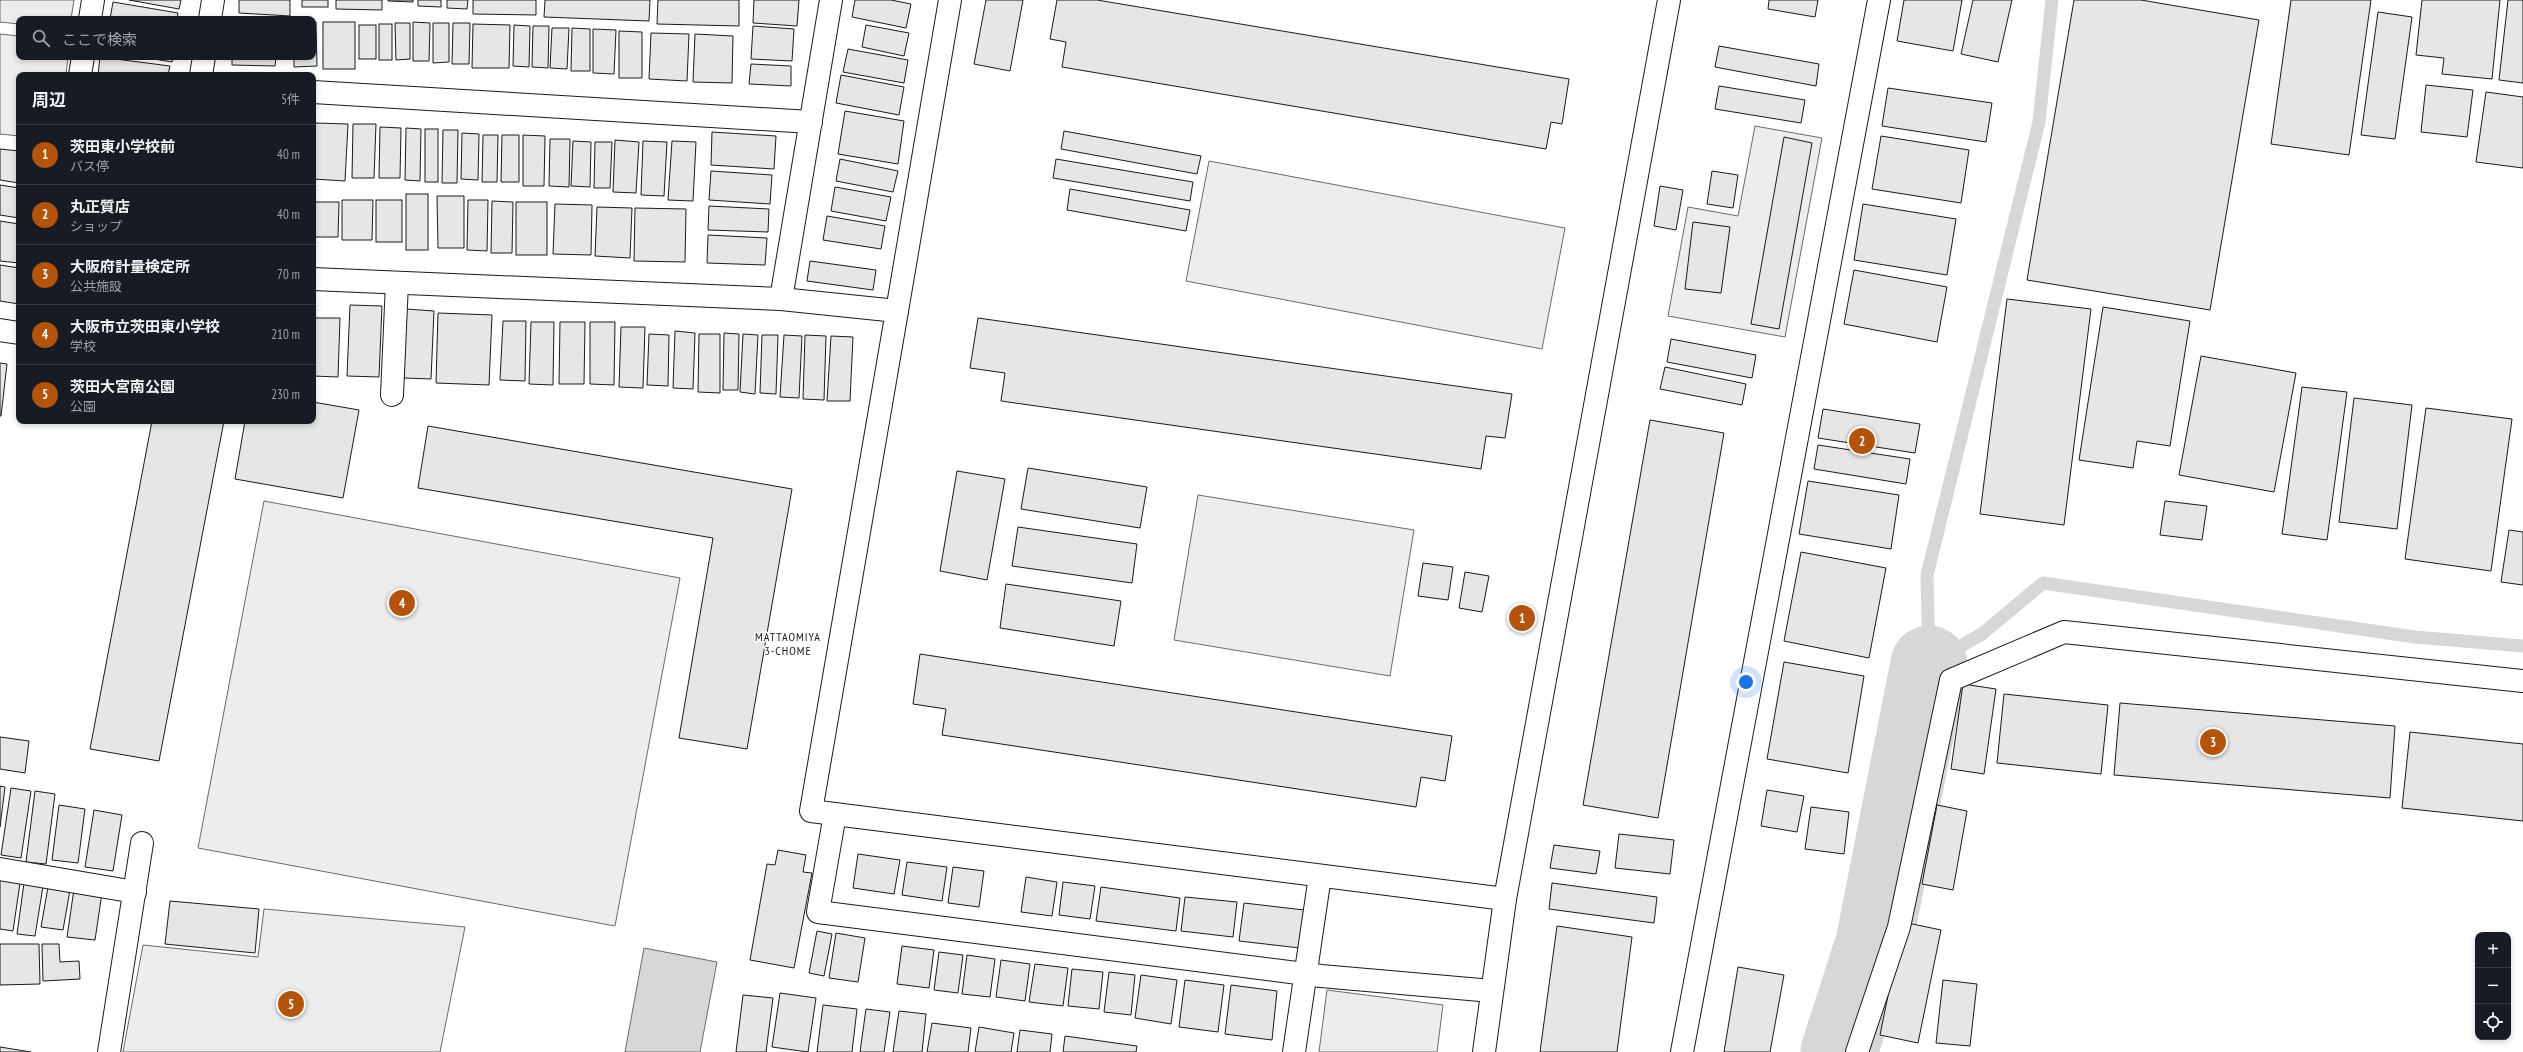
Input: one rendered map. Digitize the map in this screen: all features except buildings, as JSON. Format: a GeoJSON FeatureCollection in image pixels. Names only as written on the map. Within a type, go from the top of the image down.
{"type":"FeatureCollection","features":[{"type":"Feature","properties":{"kind":"street"},"geometry":{"type":"LineString","coordinates":[[90,16],[93,0]]}},
{"type":"Feature","properties":{"kind":"street"},"geometry":{"type":"LineString","coordinates":[[210,16],[213,0]]}},
{"type":"Feature","properties":{"kind":"street"},"geometry":{"type":"LineString","coordinates":[[781,299],[831,0]]}},
{"type":"Feature","properties":{"kind":"street"},"geometry":{"type":"LineString","coordinates":[[950,0],[811,811],[1505,899]]}},
{"type":"Feature","properties":{"kind":"street"},"geometry":{"type":"LineString","coordinates":[[1484,1052],[1505,899],[1670,0]]}},
{"type":"Feature","properties":{"kind":"street"},"geometry":{"type":"LineString","coordinates":[[1682,1052],[1879,0]]}},
{"type":"Feature","properties":{"kind":"street"},"geometry":{"type":"LineString","coordinates":[[80,72],[82,60]]}},
{"type":"Feature","properties":{"kind":"street"},"geometry":{"type":"LineString","coordinates":[[202,72],[204,60]]}},
{"type":"Feature","properties":{"kind":"street"},"geometry":{"type":"LineString","coordinates":[[316,92],[811,122]]}},
{"type":"Feature","properties":{"kind":"street"},"geometry":{"type":"LineString","coordinates":[[316,279],[781,299],[897,311]]}},
{"type":"Feature","properties":{"kind":"street"},"geometry":{"type":"LineString","coordinates":[[392,395],[397,283]]}},
{"type":"Feature","properties":{"kind":"street"},"geometry":{"type":"LineString","coordinates":[[0,330],[16,332]]}},
{"type":"Feature","properties":{"kind":"street"},"geometry":{"type":"LineString","coordinates":[[1857,1052],[1899,927],[1951,680],[2064,632],[2523,681]]}},
{"type":"Feature","properties":{"kind":"street"},"geometry":{"type":"LineString","coordinates":[[835,814],[818,912],[1305,974],[1492,991]]}},
{"type":"Feature","properties":{"kind":"street"},"geometry":{"type":"LineString","coordinates":[[109,1052],[142,843]]}},
{"type":"Feature","properties":{"kind":"street"},"geometry":{"type":"LineString","coordinates":[[0,869],[135,892]]}},
{"type":"Feature","properties":{"kind":"street"},"geometry":{"type":"LineString","coordinates":[[1294,1052],[1320,876]]}},
{"type":"Feature","properties":{"kind":"shaded area"},"geometry":{"type":"Polygon","coordinates":[[[0,0],[74,0],[71,16],[16,16],[16,24],[0,22],[0,0]]]}},
{"type":"Feature","properties":{"kind":"shaded area"},"geometry":{"type":"Polygon","coordinates":[[[0,34],[16,36],[16,60],[68,60],[66,72],[16,72],[16,136],[0,134],[0,34]]]}},
{"type":"Feature","properties":{"kind":"shaded area"},"geometry":{"type":"Polygon","coordinates":[[[1755,126],[1822,138],[1785,337],[1668,316],[1688,207],[1738,216],[1755,126]]]}},
{"type":"Feature","properties":{"kind":"shaded area"},"geometry":{"type":"Polygon","coordinates":[[[1209,161],[1565,228],[1542,349],[1186,281],[1209,161]]]}},
{"type":"Feature","properties":{"kind":"shaded area"},"geometry":{"type":"Polygon","coordinates":[[[1198,495],[1414,530],[1390,676],[1174,640],[1198,495]]]}},
{"type":"Feature","properties":{"kind":"shaded area"},"geometry":{"type":"Polygon","coordinates":[[[264,501],[680,578],[615,926],[198,848],[264,501]]]}},
{"type":"Feature","properties":{"kind":"shaded area"},"geometry":{"type":"Polygon","coordinates":[[[264,909],[465,927],[440,1052],[123,1052],[143,945],[258,957],[264,909]]]}},
{"type":"Feature","properties":{"kind":"shaded area"},"geometry":{"type":"Polygon","coordinates":[[[644,948],[717,962],[700,1052],[625,1052],[644,948]]]}},
{"type":"Feature","properties":{"kind":"shaded area"},"geometry":{"type":"Polygon","coordinates":[[[1327,990],[1443,1005],[1437,1052],[1319,1052],[1327,990]]]}},
{"type":"Feature","properties":{"kind":"waterway"},"geometry":{"type":"LineString","coordinates":[[2052,0],[2039,122],[1927,575],[1929,664],[1982,634],[2043,583],[2415,637],[2523,646]]}},
{"type":"Feature","properties":{"kind":"waterway"},"geometry":{"type":"LineString","coordinates":[[1839,1052],[1874,943],[1929,664]]}},
{"type":"Feature","properties":{"kind":"place","name":"丸正質店"},"geometry":{"type":"Point","coordinates":[1862,441]}},
{"type":"Feature","properties":{"kind":"place","name":"大阪市立茨田東小学校"},"geometry":{"type":"Point","coordinates":[402,603]}},
{"type":"Feature","properties":{"kind":"place","name":"茨田東小学校前"},"geometry":{"type":"Point","coordinates":[1522,618]}},
{"type":"Feature","properties":{"kind":"place","name":"大阪府計量検定所"},"geometry":{"type":"Point","coordinates":[2213,742]}},
{"type":"Feature","properties":{"kind":"place","name":"茨田大宮南公園"},"geometry":{"type":"Point","coordinates":[291,1004]}},
{"type":"Feature","properties":{"kind":"district","name":"MATTAOMIYA 3-CHOME"},"geometry":{"type":"Point","coordinates":[788,644]}}]}
